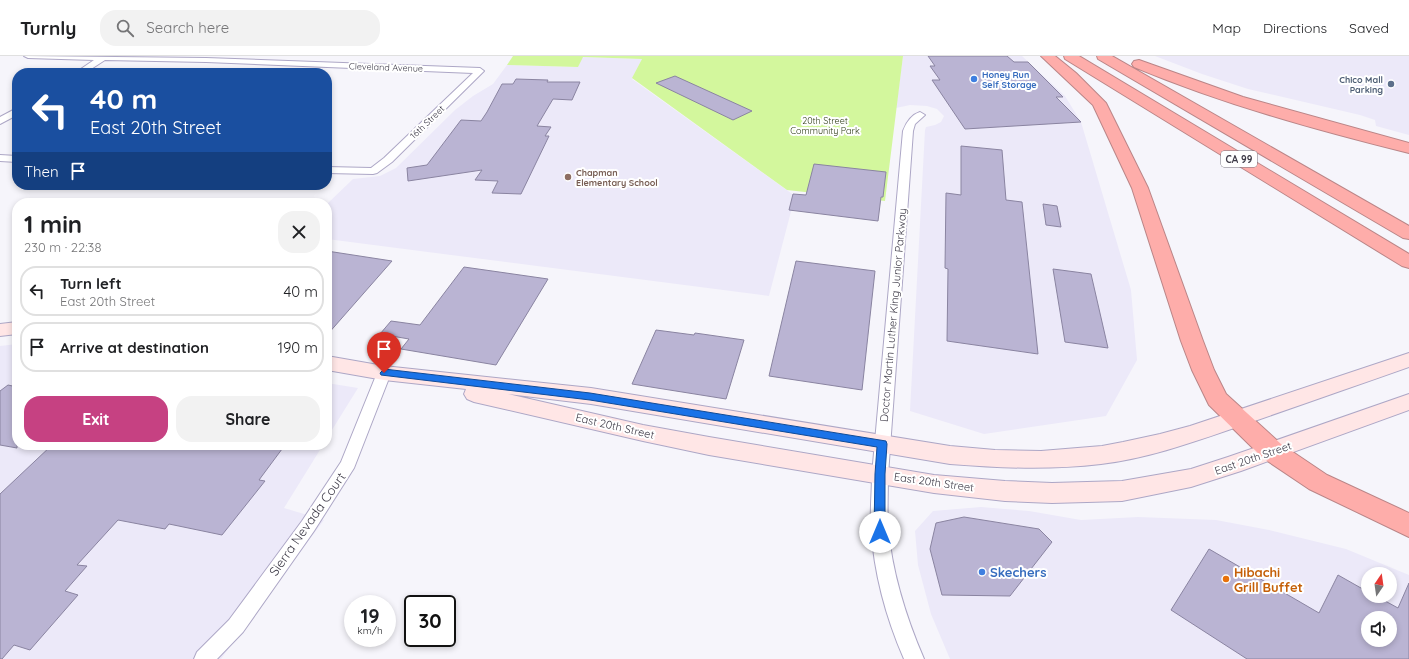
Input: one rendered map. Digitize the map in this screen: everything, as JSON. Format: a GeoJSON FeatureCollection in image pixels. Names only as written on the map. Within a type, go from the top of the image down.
{"type":"FeatureCollection","features":[{"type":"Feature","properties":{"kind":"highway"},"geometry":{"type":"LineString","coordinates":[[1048,56],[1098,103],[1140,188],[1203,370],[1216,399],[1272,452],[1318,482],[1409,526]]}},
{"type":"Feature","properties":{"kind":"highway","name":"CA 99"},"geometry":{"type":"LineString","coordinates":[[1070,56],[1409,262]]}},
{"type":"Feature","properties":{"kind":"highway","name":"CA 99"},"geometry":{"type":"LineString","coordinates":[[1103,56],[1409,234]]}},
{"type":"Feature","properties":{"kind":"highway"},"geometry":{"type":"LineString","coordinates":[[1122,56],[1148,68],[1252,104],[1409,148]]}},
{"type":"Feature","properties":{"kind":"street","name":"Cleveland Avenue"},"geometry":{"type":"LineString","coordinates":[[28,56],[209,58],[395,64],[480,71]]}},
{"type":"Feature","properties":{"kind":"street"},"geometry":{"type":"LineString","coordinates":[[87,68],[103,58]]}},
{"type":"Feature","properties":{"kind":"street","name":"16th Street"},"geometry":{"type":"LineString","coordinates":[[332,170],[373,171],[388,160],[480,71]]}},
{"type":"Feature","properties":{"kind":"street"},"geometry":{"type":"LineString","coordinates":[[0,121],[12,114]]}},
{"type":"Feature","properties":{"kind":"street","name":"Doctor Martin Luther King Junior Parkway"},"geometry":{"type":"LineString","coordinates":[[914,659],[906,642],[888,581],[880,532],[880,474],[908,131],[911,123],[920,115]]}},
{"type":"Feature","properties":{"kind":"street"},"geometry":{"type":"LineString","coordinates":[[0,158],[12,159]]}},
{"type":"Feature","properties":{"kind":"street"},"geometry":{"type":"LineString","coordinates":[[0,330],[12,329]]}},
{"type":"Feature","properties":{"kind":"street","name":"East 20th Street"},"geometry":{"type":"LineString","coordinates":[[384,373],[590,396],[882,444],[972,457],[1023,460],[1063,459],[1102,455],[1141,448],[1237,418],[1409,360]]}},
{"type":"Feature","properties":{"kind":"street","name":"East 20th Street"},"geometry":{"type":"LineString","coordinates":[[332,364],[384,373],[666,438],[934,484],[1052,494],[1100,493],[1144,488],[1177,481],[1214,471],[1272,452],[1409,402]]}},
{"type":"Feature","properties":{"kind":"street","name":"Sierra Nevada Court"},"geometry":{"type":"LineString","coordinates":[[204,659],[236,626],[308,526],[348,464],[384,373]]}},
{"type":"Feature","properties":{"kind":"shaded area"},"geometry":{"type":"Polygon","coordinates":[[[903,56],[1022,56],[1065,96],[1081,122],[1131,290],[1137,360],[1106,416],[984,434],[910,411],[925,130],[926,127],[941,122],[944,116],[937,109],[927,106],[910,105],[896,108],[903,56]]]}},
{"type":"Feature","properties":{"kind":"shaded area"},"geometry":{"type":"Polygon","coordinates":[[[1155,56],[1409,56],[1409,135],[1376,126],[1375,120],[1360,115],[1248,89],[1202,74],[1155,56]]]}},
{"type":"Feature","properties":{"kind":"shaded area","name":"Chapman Elementary School"},"geometry":{"type":"Polygon","coordinates":[[[582,57],[642,59],[632,79],[795,196],[769,296],[332,240],[332,199],[353,179],[380,176],[396,168],[455,110],[473,96],[493,84],[507,65],[578,67],[582,57]]]}},
{"type":"Feature","properties":{"kind":"shaded area"},"geometry":{"type":"Polygon","coordinates":[[[12,345],[12,450],[320,450],[284,508],[324,520],[221,659],[0,659],[0,346],[12,345]]]}},
{"type":"Feature","properties":{"kind":"shaded area"},"geometry":{"type":"Polygon","coordinates":[[[332,384],[358,388],[332,430],[332,384]]]}},
{"type":"Feature","properties":{"kind":"shaded area"},"geometry":{"type":"Polygon","coordinates":[[[981,507],[1029,511],[1081,520],[1138,517],[1216,520],[1269,530],[1346,549],[1390,567],[1361,567],[1361,603],[1397,603],[1397,570],[1409,575],[1409,659],[950,659],[931,614],[918,565],[915,531],[933,511],[981,507]]]}},
{"type":"Feature","properties":{"kind":"green space","name":"20th Street Community Park"},"geometry":{"type":"Polygon","coordinates":[[[513,56],[903,56],[885,201],[787,190],[632,78],[642,59],[583,57],[578,67],[507,65],[513,56]]]}},
{"type":"Feature","properties":{"kind":"building","name":"Honey Run Self Storage"},"geometry":{"type":"Polygon","coordinates":[[[928,56],[1007,56],[1014,62],[1028,62],[1063,97],[1056,97],[1081,122],[965,129],[932,80],[940,80],[930,66],[935,66],[928,56]]]}},
{"type":"Feature","properties":{"kind":"building"},"geometry":{"type":"Polygon","coordinates":[[[675,76],[752,111],[733,120],[656,83],[675,76]]]}},
{"type":"Feature","properties":{"kind":"building"},"geometry":{"type":"Polygon","coordinates":[[[516,79],[548,80],[547,82],[580,82],[572,100],[553,99],[537,126],[551,127],[545,136],[549,136],[521,194],[492,193],[498,181],[475,180],[482,170],[408,181],[407,168],[427,165],[461,120],[481,121],[502,84],[513,84],[516,79]]]}},
{"type":"Feature","properties":{"kind":"building"},"geometry":{"type":"Polygon","coordinates":[[[961,146],[1002,150],[1006,200],[1022,202],[1038,354],[947,341],[948,269],[945,268],[946,193],[961,195],[961,146]]]}},
{"type":"Feature","properties":{"kind":"building"},"geometry":{"type":"Polygon","coordinates":[[[814,164],[886,172],[878,221],[789,210],[793,194],[806,195],[814,164]]]}},
{"type":"Feature","properties":{"kind":"building"},"geometry":{"type":"Polygon","coordinates":[[[1043,204],[1057,206],[1061,227],[1046,225],[1043,204]]]}},
{"type":"Feature","properties":{"kind":"building"},"geometry":{"type":"Polygon","coordinates":[[[332,252],[392,261],[332,329],[332,252]]]}},
{"type":"Feature","properties":{"kind":"building"},"geometry":{"type":"Polygon","coordinates":[[[796,261],[875,271],[862,390],[769,376],[796,261]]]}},
{"type":"Feature","properties":{"kind":"building"},"geometry":{"type":"Polygon","coordinates":[[[464,267],[548,279],[496,365],[401,349],[409,339],[380,334],[391,321],[420,325],[464,267]]]}},
{"type":"Feature","properties":{"kind":"building"},"geometry":{"type":"Polygon","coordinates":[[[1053,269],[1091,274],[1108,348],[1065,342],[1053,269]]]}},
{"type":"Feature","properties":{"kind":"building"},"geometry":{"type":"Polygon","coordinates":[[[656,330],[694,335],[695,333],[744,340],[726,399],[632,384],[656,330]]]}},
{"type":"Feature","properties":{"kind":"building"},"geometry":{"type":"Polygon","coordinates":[[[8,385],[12,386],[12,447],[0,445],[0,391],[8,385]]]}},
{"type":"Feature","properties":{"kind":"building"},"geometry":{"type":"Polygon","coordinates":[[[47,450],[281,450],[259,480],[265,481],[222,535],[169,524],[165,529],[118,520],[77,565],[87,566],[65,591],[78,595],[30,650],[14,645],[2,659],[0,659],[0,494],[47,450]]]}},
{"type":"Feature","properties":{"kind":"building","name":"Skechers"},"geometry":{"type":"Polygon","coordinates":[[[964,517],[1039,529],[1052,542],[1010,596],[942,595],[930,549],[936,523],[964,517]]]}},
{"type":"Feature","properties":{"kind":"building","name":"Hibachi Grill Buffet"},"geometry":{"type":"Polygon","coordinates":[[[1209,549],[1319,613],[1338,575],[1361,588],[1361,603],[1389,603],[1398,608],[1409,583],[1409,659],[1247,659],[1171,610],[1209,549]]]}},
{"type":"Feature","properties":{"kind":"place","name":"Honey Run Self Storage"},"geometry":{"type":"Point","coordinates":[974,79]}},
{"type":"Feature","properties":{"kind":"place","name":"Chico Mall Parking"},"geometry":{"type":"Point","coordinates":[1391,84]}},
{"type":"Feature","properties":{"kind":"place","name":"Chapman Elementary School"},"geometry":{"type":"Point","coordinates":[568,177]}},
{"type":"Feature","properties":{"kind":"place","name":"Skechers"},"geometry":{"type":"Point","coordinates":[982,572]}},
{"type":"Feature","properties":{"kind":"place","name":"Hibachi Grill Buffet"},"geometry":{"type":"Point","coordinates":[1226,579]}},
{"type":"Feature","properties":{"kind":"route"},"geometry":{"type":"LineString","coordinates":[[384,373],[590,396],[882,444],[880,474],[880,532]]}}]}
